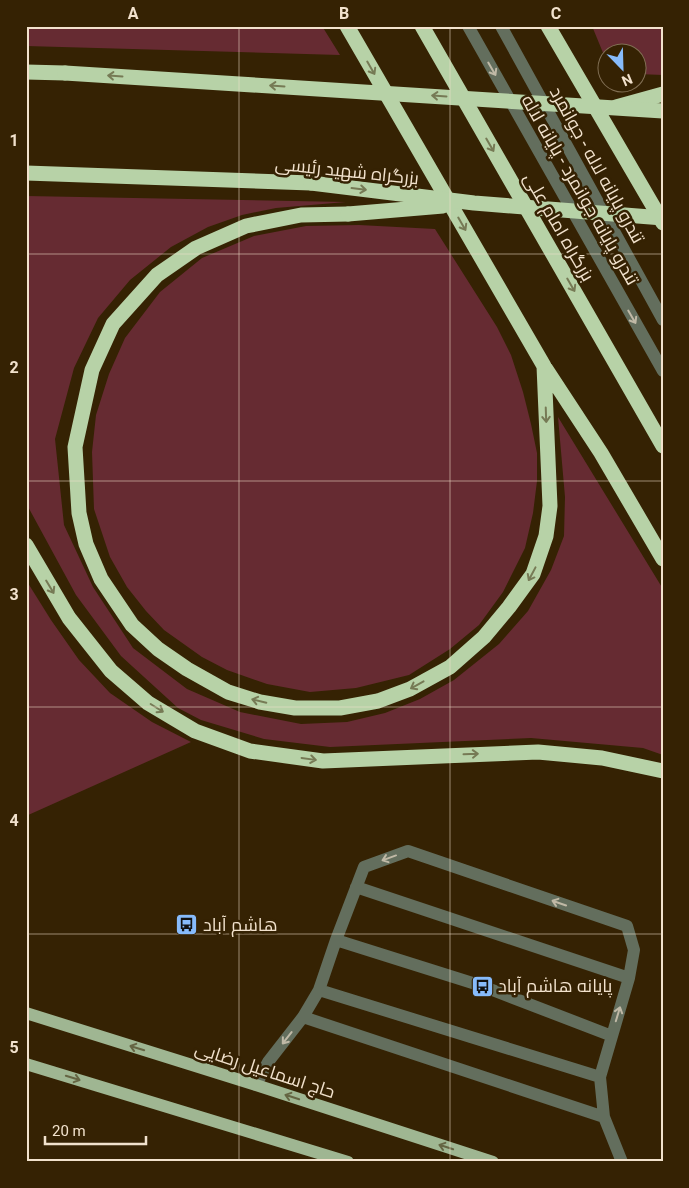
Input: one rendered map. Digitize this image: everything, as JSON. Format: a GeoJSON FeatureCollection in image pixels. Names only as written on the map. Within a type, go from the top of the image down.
{"type":"FeatureCollection","features":[{"type":"Feature","properties":{"kind":"highway"},"geometry":{"type":"LineString","coordinates":[[347,26],[544,366],[600,453],[663,559]]}},
{"type":"Feature","properties":{"kind":"highway","name":"بزرگراه امام علی"},"geometry":{"type":"LineString","coordinates":[[422,26],[663,446]]}},
{"type":"Feature","properties":{"kind":"highway"},"geometry":{"type":"LineString","coordinates":[[550,28],[663,223]]}},
{"type":"Feature","properties":{"kind":"highway"},"geometry":{"type":"LineString","coordinates":[[26,72],[663,111]]}},
{"type":"Feature","properties":{"kind":"highway"},"geometry":{"type":"LineString","coordinates":[[616,107],[663,94]]}},
{"type":"Feature","properties":{"kind":"highway","name":"بزرگراه شهید رئیسی"},"geometry":{"type":"LineString","coordinates":[[26,173],[311,183],[474,203],[663,218]]}},
{"type":"Feature","properties":{"kind":"highway"},"geometry":{"type":"LineString","coordinates":[[474,203],[348,214],[301,215],[246,226],[196,248],[157,275],[113,324],[92,370],[75,447],[79,513],[86,544],[101,580],[132,625],[158,649],[187,669],[228,692],[260,702],[296,708],[340,708],[378,701],[410,689],[450,667],[484,637],[533,574],[546,536],[550,506],[544,366]]}},
{"type":"Feature","properties":{"kind":"highway"},"geometry":{"type":"LineString","coordinates":[[26,545],[69,618],[111,671],[148,703],[195,731],[250,751],[323,761],[538,752],[602,758],[663,771]]}},
{"type":"Feature","properties":{"kind":"main road","name":"حاج اسماعیل رضایی"},"geometry":{"type":"LineString","coordinates":[[26,1014],[256,1085],[493,1162]]}},
{"type":"Feature","properties":{"kind":"main road"},"geometry":{"type":"LineString","coordinates":[[26,1064],[348,1162]]}},
{"type":"Feature","properties":{"kind":"lane","name":"تندرو پایانه جوانمرد - پایانه لاله"},"geometry":{"type":"LineString","coordinates":[[468,26],[663,371]]}},
{"type":"Feature","properties":{"kind":"lane","name":"تندرو پایانه لاله - جوانمرد"},"geometry":{"type":"LineString","coordinates":[[501,26],[663,320]]}},
{"type":"Feature","properties":{"kind":"lane"},"geometry":{"type":"LineString","coordinates":[[256,1085],[268,1062],[303,1017],[319,990],[364,867],[408,851],[627,926],[634,950],[629,978],[600,1077],[604,1117],[622,1162]]}},
{"type":"Feature","properties":{"kind":"lane"},"geometry":{"type":"LineString","coordinates":[[356,887],[629,978]]}},
{"type":"Feature","properties":{"kind":"lane"},"geometry":{"type":"LineString","coordinates":[[336,940],[482,986],[612,1036]]}},
{"type":"Feature","properties":{"kind":"lane"},"geometry":{"type":"LineString","coordinates":[[319,990],[600,1077]]}},
{"type":"Feature","properties":{"kind":"lane"},"geometry":{"type":"LineString","coordinates":[[303,1017],[604,1117]]}},
{"type":"Feature","properties":{"kind":"shaded area"},"geometry":{"type":"Polygon","coordinates":[[[26,26],[322,26],[340,55],[26,46],[26,26]]]}},
{"type":"Feature","properties":{"kind":"shaded area"},"geometry":{"type":"Polygon","coordinates":[[[592,26],[663,26],[663,75],[646,74],[646,42],[599,42],[592,26]]]}},
{"type":"Feature","properties":{"kind":"shaded area"},"geometry":{"type":"Polygon","coordinates":[[[26,196],[346,202],[276,208],[242,215],[208,227],[171,247],[130,280],[98,318],[74,368],[55,439],[64,525],[93,587],[133,648],[187,689],[240,712],[301,724],[347,722],[385,713],[420,699],[454,680],[499,644],[528,611],[551,570],[564,536],[565,497],[558,417],[663,589],[663,755],[643,748],[531,738],[330,747],[264,739],[201,720],[178,708],[121,656],[76,595],[26,503],[26,196]]]}},
{"type":"Feature","properties":{"kind":"shaded area"},"geometry":{"type":"Polygon","coordinates":[[[359,225],[435,229],[497,327],[511,355],[523,392],[537,453],[537,481],[533,513],[525,548],[503,592],[479,625],[450,649],[409,675],[356,688],[310,692],[267,684],[227,670],[202,657],[164,630],[146,611],[127,587],[110,557],[94,509],[92,452],[96,415],[109,374],[125,338],[160,292],[202,258],[254,236],[306,226],[359,225]]]}},
{"type":"Feature","properties":{"kind":"shaded area"},"geometry":{"type":"Polygon","coordinates":[[[26,580],[79,660],[110,693],[152,722],[191,742],[26,816],[26,580]]]}},
{"type":"Feature","properties":{"kind":"place","name":"هاشم آباد"},"geometry":{"type":"Point","coordinates":[187,925]}},
{"type":"Feature","properties":{"kind":"place","name":"پایانه هاشم آباد"},"geometry":{"type":"Point","coordinates":[482,986]}}]}
